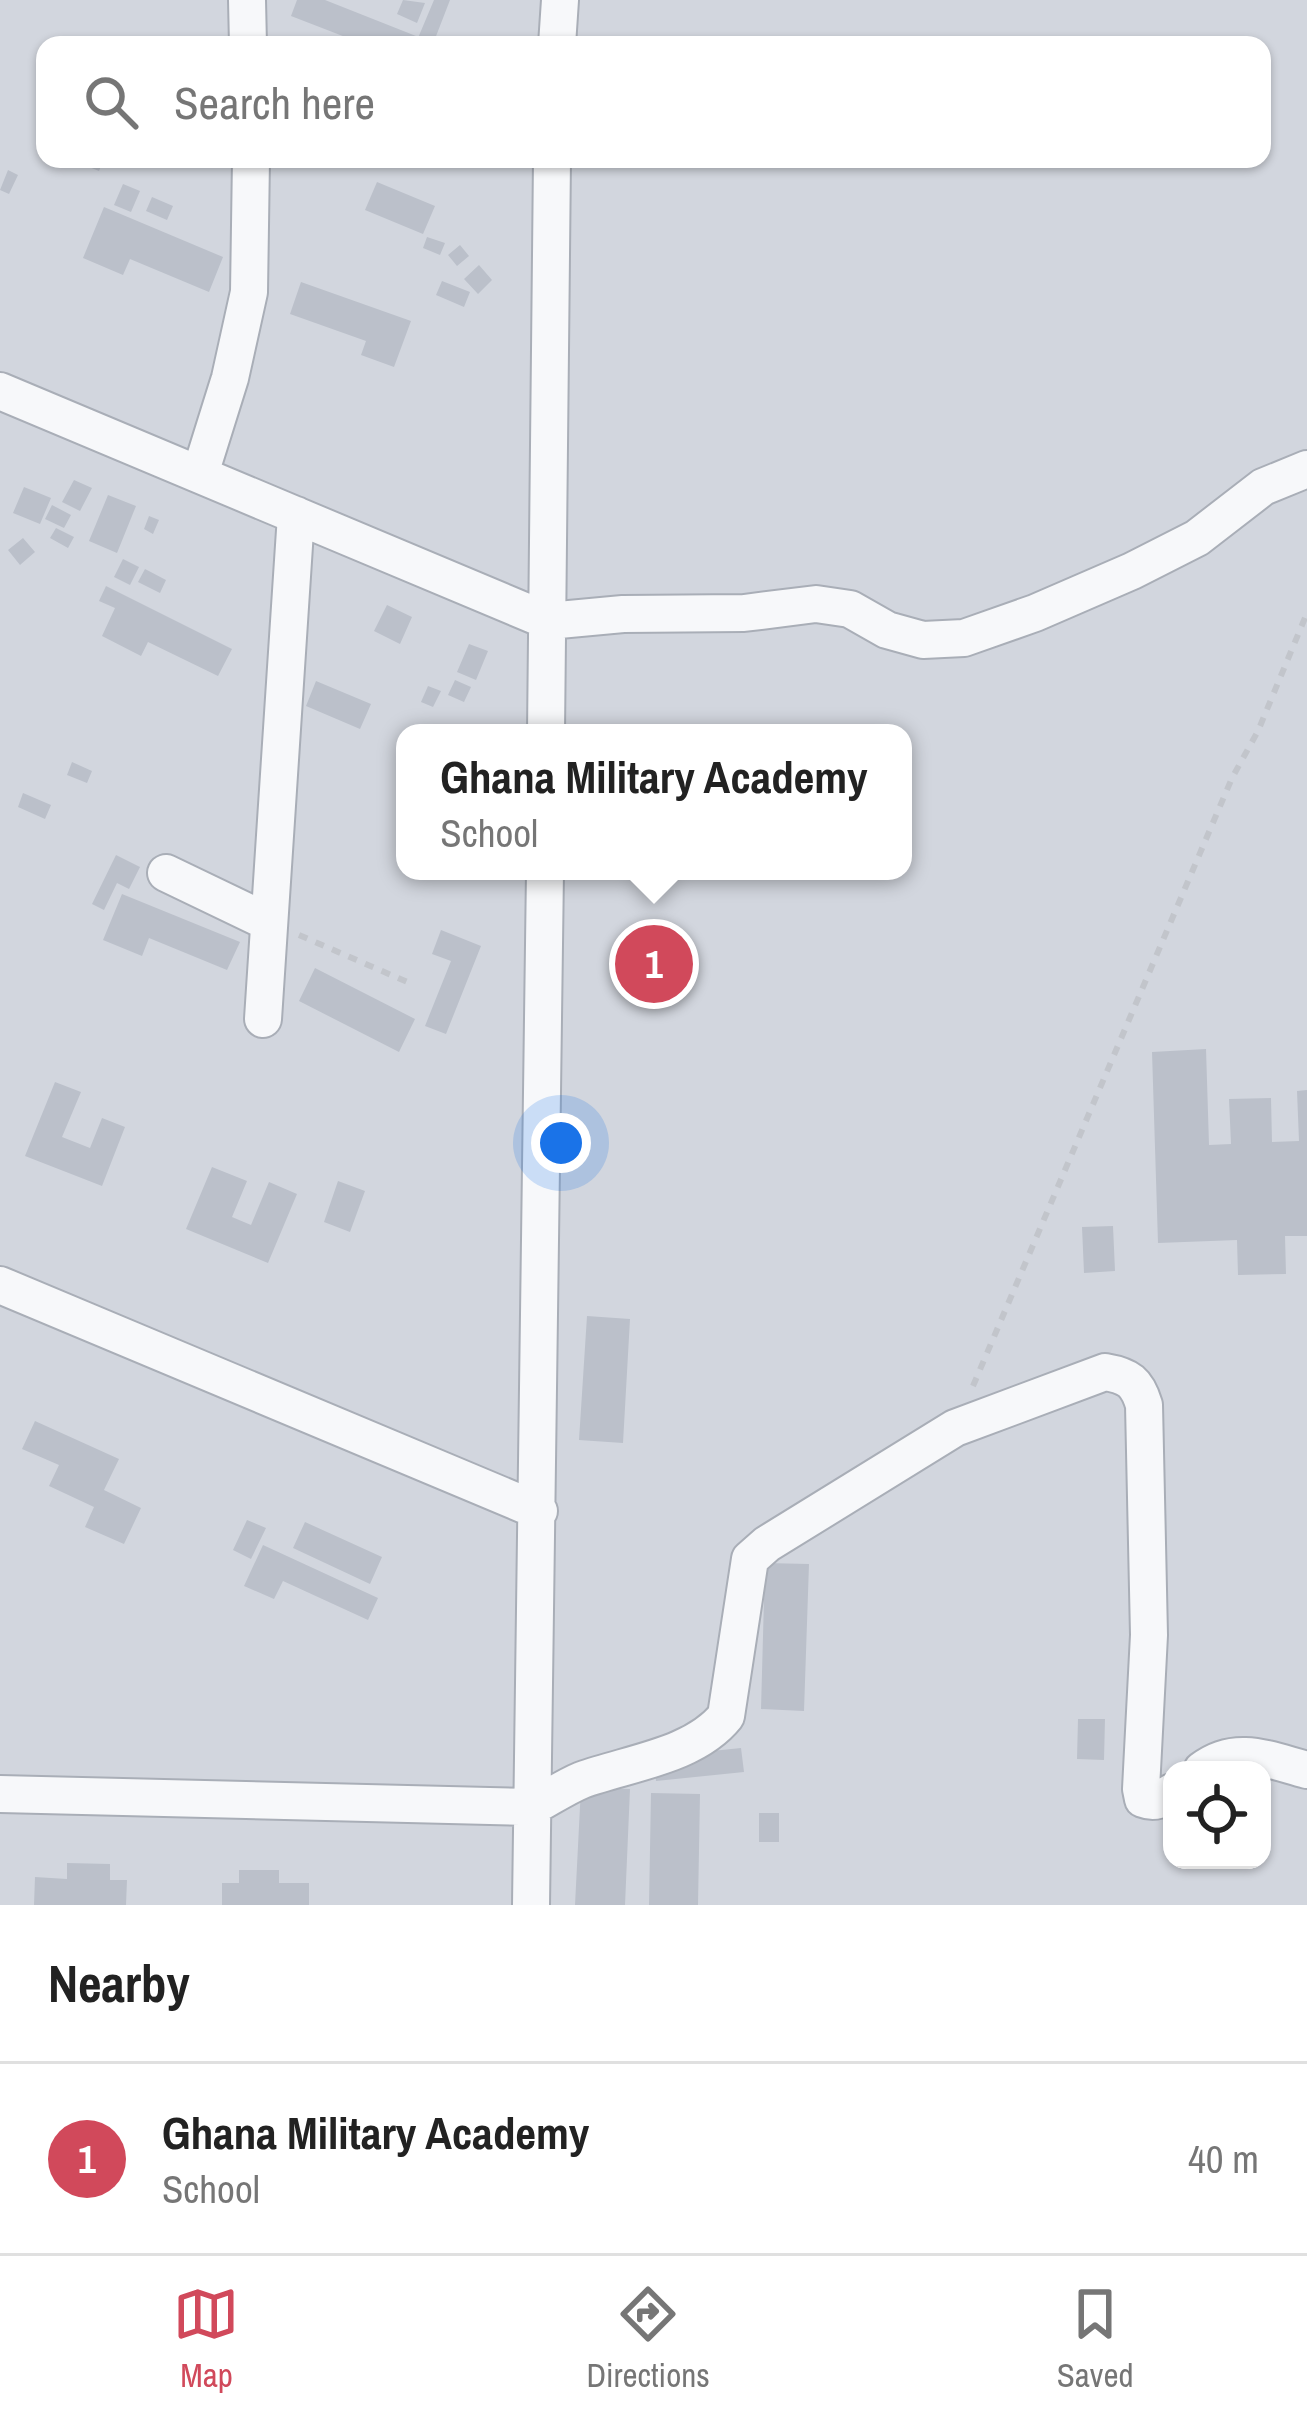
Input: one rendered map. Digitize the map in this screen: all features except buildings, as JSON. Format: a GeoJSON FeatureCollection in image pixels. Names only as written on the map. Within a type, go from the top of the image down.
{"type":"FeatureCollection","features":[{"type":"Feature","properties":{"kind":"street"},"geometry":{"type":"LineString","coordinates":[[247,0],[248,36]]}},
{"type":"Feature","properties":{"kind":"street"},"geometry":{"type":"LineString","coordinates":[[558,36],[560,0]]}},
{"type":"Feature","properties":{"kind":"street"},"geometry":{"type":"LineString","coordinates":[[200,474],[230,378],[249,292],[251,168]]}},
{"type":"Feature","properties":{"kind":"street"},"geometry":{"type":"LineString","coordinates":[[546,724],[552,168]]}},
{"type":"Feature","properties":{"kind":"street"},"geometry":{"type":"LineString","coordinates":[[0,391],[548,621],[623,614],[744,613],[816,604],[850,609],[886,630],[923,640],[964,638],[1132,571],[1197,538],[1263,487],[1307,469]]}},
{"type":"Feature","properties":{"kind":"street"},"geometry":{"type":"LineString","coordinates":[[262,1019],[296,515]]}},
{"type":"Feature","properties":{"kind":"street"},"geometry":{"type":"LineString","coordinates":[[166,873],[268,922]]}},
{"type":"Feature","properties":{"kind":"street"},"geometry":{"type":"LineString","coordinates":[[531,1905],[545,880]]}},
{"type":"Feature","properties":{"kind":"street"},"geometry":{"type":"LineString","coordinates":[[0,1285],[539,1511]]}},
{"type":"Feature","properties":{"kind":"street"},"geometry":{"type":"LineString","coordinates":[[0,1794],[532,1807],[577,1782],[694,1743],[713,1732],[726,1716],[750,1559],[767,1544],[955,1428],[1106,1372],[1124,1375],[1137,1384],[1144,1405],[1150,1636],[1141,1789],[1143,1799],[1163,1799]]}},
{"type":"Feature","properties":{"kind":"street"},"geometry":{"type":"LineString","coordinates":[[1214,1761],[1234,1754],[1266,1761]]}},
{"type":"Feature","properties":{"kind":"street"},"geometry":{"type":"LineString","coordinates":[[1271,1762],[1307,1770]]}},
{"type":"Feature","properties":{"kind":"path"},"geometry":{"type":"LineString","coordinates":[[955,1428],[1307,613]]}},
{"type":"Feature","properties":{"kind":"path"},"geometry":{"type":"LineString","coordinates":[[268,922],[412,985]]}},
{"type":"Feature","properties":{"kind":"shaded area"},"geometry":{"type":"Polygon","coordinates":[[[0,0],[1307,0],[1307,1905],[0,1905],[0,0]]]}},
{"type":"Feature","properties":{"kind":"place","name":"Ghana Military Academy"},"geometry":{"type":"Point","coordinates":[654,964]}}]}
